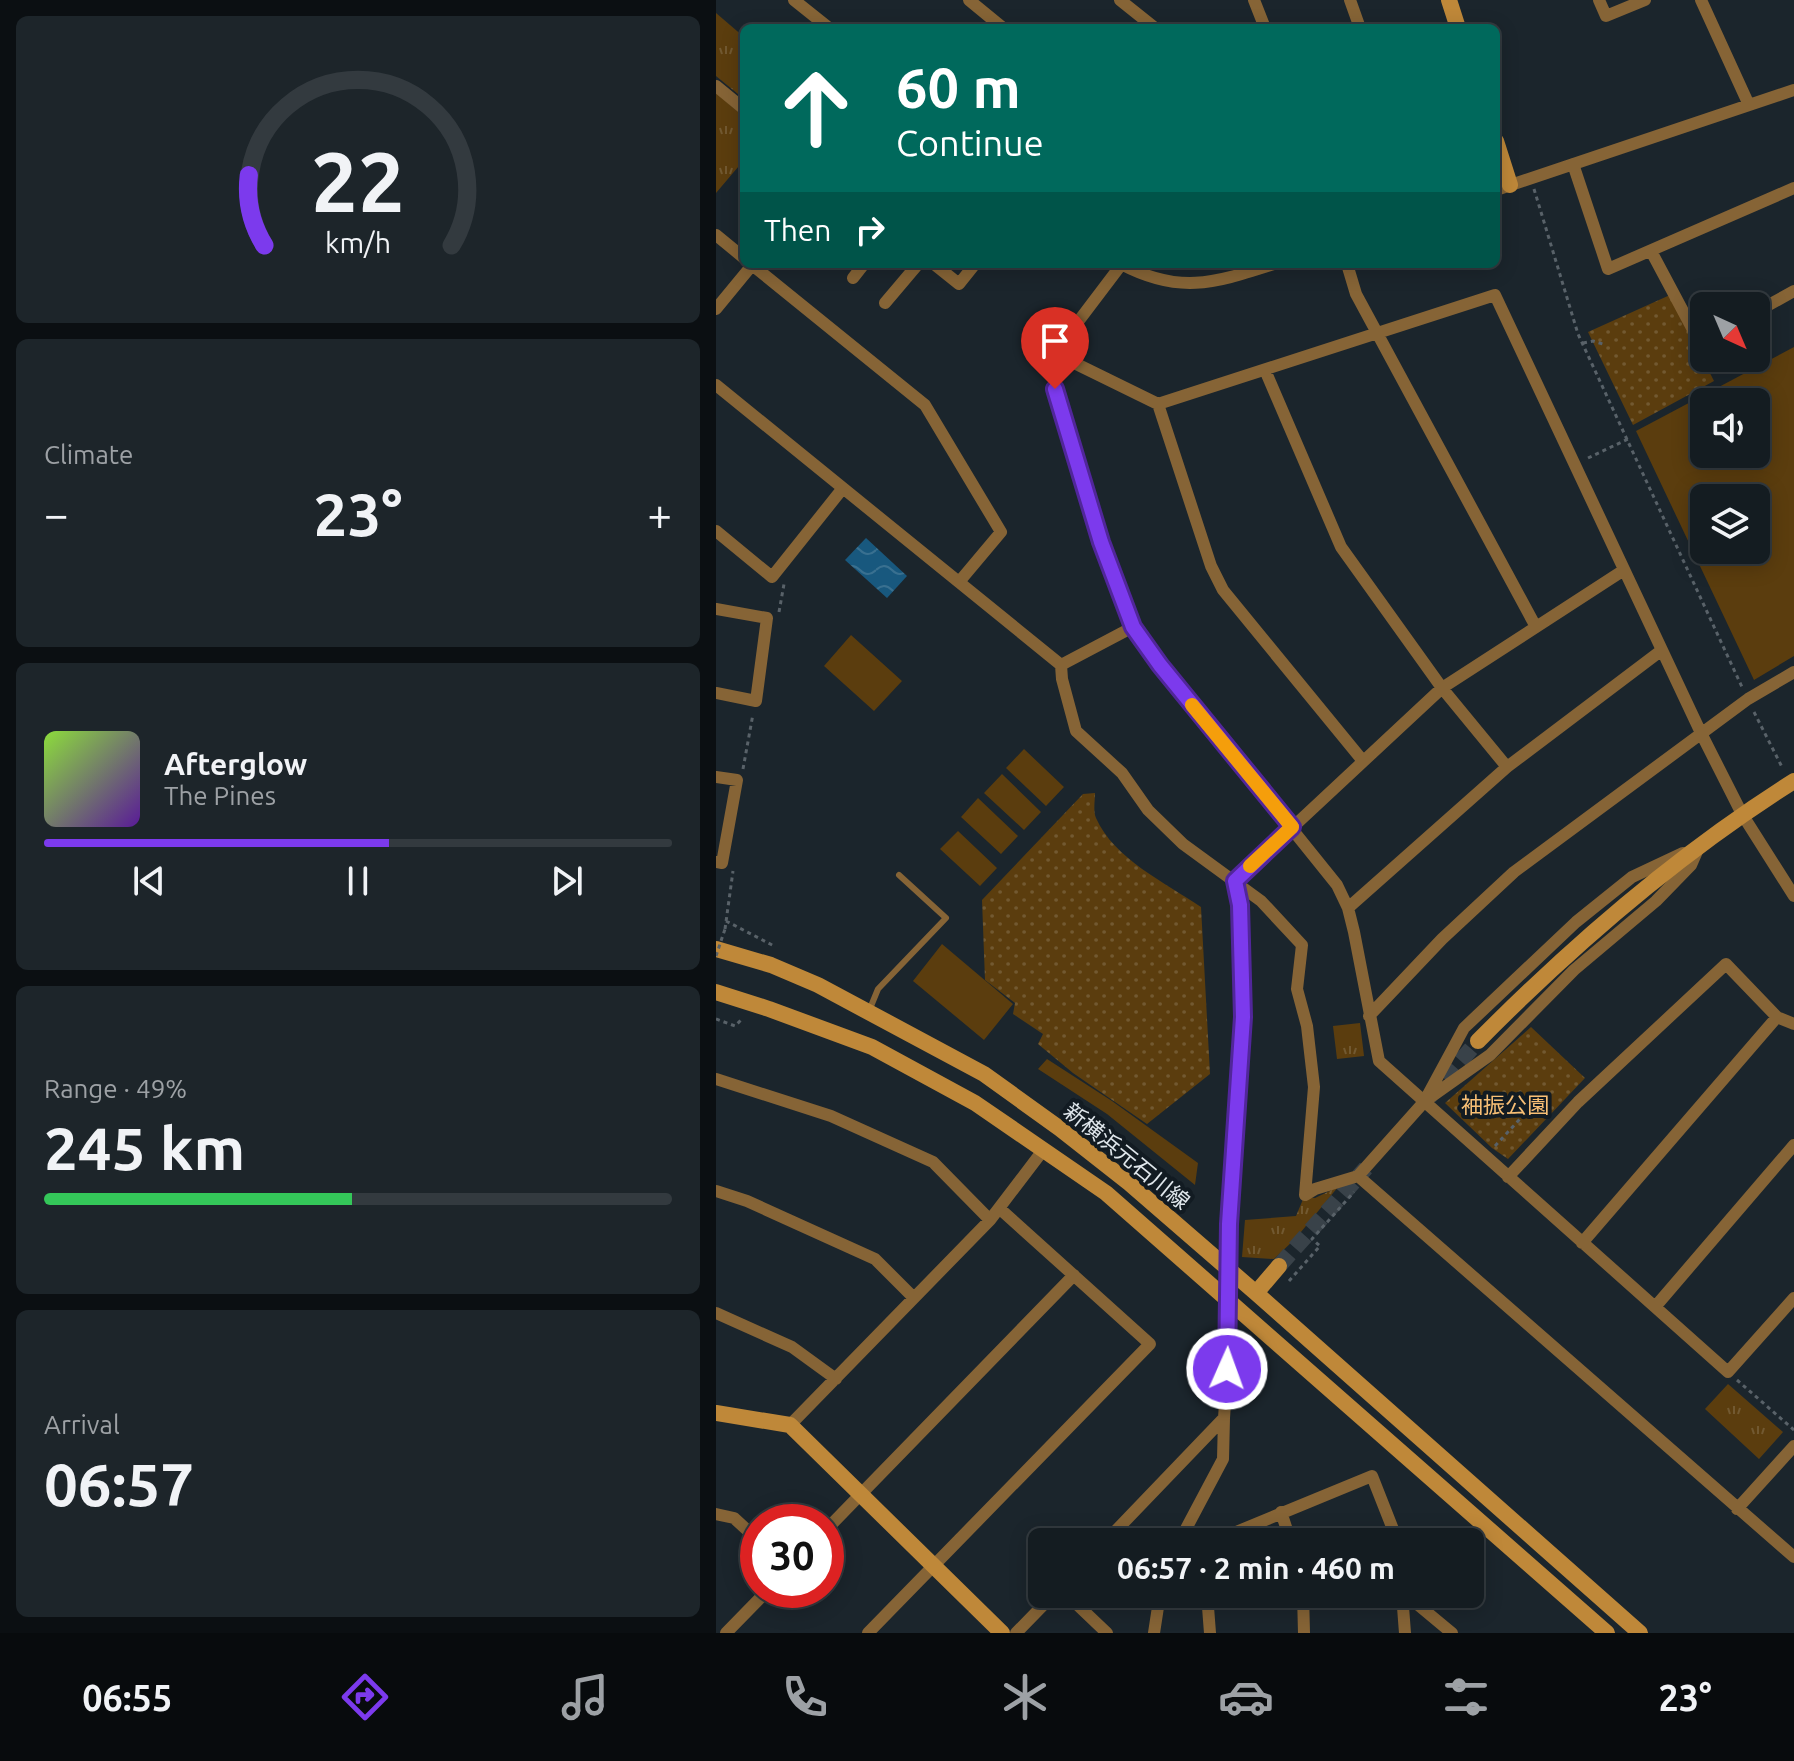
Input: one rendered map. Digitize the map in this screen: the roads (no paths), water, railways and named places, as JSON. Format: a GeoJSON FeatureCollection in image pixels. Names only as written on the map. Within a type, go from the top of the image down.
{"type":"FeatureCollection","features":[{"type":"Feature","properties":{"kind":"street"},"geometry":{"type":"LineString","coordinates":[[794,0],[824,24]]}},
{"type":"Feature","properties":{"kind":"street"},"geometry":{"type":"LineString","coordinates":[[969,0],[998,24]]}},
{"type":"Feature","properties":{"kind":"street"},"geometry":{"type":"LineString","coordinates":[[1120,0],[1150,24]]}},
{"type":"Feature","properties":{"kind":"street"},"geometry":{"type":"LineString","coordinates":[[1254,0],[1263,24]]}},
{"type":"Feature","properties":{"kind":"street"},"geometry":{"type":"LineString","coordinates":[[1350,0],[1359,24]]}},
{"type":"Feature","properties":{"kind":"street"},"geometry":{"type":"LineString","coordinates":[[1449,0],[1457,24]]}},
{"type":"Feature","properties":{"kind":"street"},"geometry":{"type":"LineString","coordinates":[[1599,0],[1606,16],[1645,0]]}},
{"type":"Feature","properties":{"kind":"street"},"geometry":{"type":"LineString","coordinates":[[1701,0],[1749,105]]}},
{"type":"Feature","properties":{"kind":"street"},"geometry":{"type":"LineString","coordinates":[[716,86],[740,106]]}},
{"type":"Feature","properties":{"kind":"street"},"geometry":{"type":"LineString","coordinates":[[1500,168],[1503,188],[1794,90]]}},
{"type":"Feature","properties":{"kind":"street"},"geometry":{"type":"LineString","coordinates":[[1573,164],[1608,269],[1794,188]]}},
{"type":"Feature","properties":{"kind":"street"},"geometry":{"type":"LineString","coordinates":[[716,235],[740,255]]}},
{"type":"Feature","properties":{"kind":"street"},"geometry":{"type":"LineString","coordinates":[[1651,251],[1690,324]]}},
{"type":"Feature","properties":{"kind":"street"},"geometry":{"type":"LineString","coordinates":[[716,309],[749,268]]}},
{"type":"Feature","properties":{"kind":"street"},"geometry":{"type":"LineString","coordinates":[[757,268],[925,405],[1001,532],[959,582]]}},
{"type":"Feature","properties":{"kind":"street"},"geometry":{"type":"LineString","coordinates":[[853,278],[861,268]]}},
{"type":"Feature","properties":{"kind":"street"},"geometry":{"type":"LineString","coordinates":[[885,303],[915,268]]}},
{"type":"Feature","properties":{"kind":"street"},"geometry":{"type":"LineString","coordinates":[[939,268],[959,284],[972,268]]}},
{"type":"Feature","properties":{"kind":"street"},"geometry":{"type":"LineString","coordinates":[[1118,268],[1068,335],[1058,355],[1055,389],[1101,542],[1133,627],[1337,885],[1348,908],[1379,1061],[1728,1372],[1794,1298]]}},
{"type":"Feature","properties":{"kind":"street"},"geometry":{"type":"LineString","coordinates":[[1130,268],[1162,282],[1181,284],[1209,283],[1260,268]]}},
{"type":"Feature","properties":{"kind":"street"},"geometry":{"type":"LineString","coordinates":[[1348,268],[1356,294],[1536,627]]}},
{"type":"Feature","properties":{"kind":"street"},"geometry":{"type":"LineString","coordinates":[[1770,304],[1794,291]]}},
{"type":"Feature","properties":{"kind":"street"},"geometry":{"type":"LineString","coordinates":[[1058,355],[1158,404],[1495,295],[1701,733],[1742,814],[1794,896]]}},
{"type":"Feature","properties":{"kind":"street"},"geometry":{"type":"LineString","coordinates":[[1265,370],[1341,547],[1442,688],[1507,767]]}},
{"type":"Feature","properties":{"kind":"street"},"geometry":{"type":"LineString","coordinates":[[716,385],[1061,665],[1076,731],[1122,773],[1148,810],[1174,836],[1261,901],[1302,945],[1297,989],[1307,1026],[1314,1087],[1305,1195],[1315,1189],[1361,1178],[1424,1102],[1464,1028],[1576,922],[1632,877],[1699,846]]}},
{"type":"Feature","properties":{"kind":"street"},"geometry":{"type":"LineString","coordinates":[[1158,404],[1211,566],[1223,590],[1363,761]]}},
{"type":"Feature","properties":{"kind":"street"},"geometry":{"type":"LineString","coordinates":[[716,531],[772,577],[843,488]]}},
{"type":"Feature","properties":{"kind":"street"},"geometry":{"type":"LineString","coordinates":[[1235,881],[1442,688],[1624,570]]}},
{"type":"Feature","properties":{"kind":"street"},"geometry":{"type":"LineString","coordinates":[[716,609],[767,618],[756,701],[716,693]]}},
{"type":"Feature","properties":{"kind":"street"},"geometry":{"type":"LineString","coordinates":[[1061,665],[1133,627]]}},
{"type":"Feature","properties":{"kind":"street"},"geometry":{"type":"LineString","coordinates":[[1348,908],[1507,767],[1662,650]]}},
{"type":"Feature","properties":{"kind":"street"},"geometry":{"type":"LineString","coordinates":[[1369,1016],[1442,939],[1514,872],[1748,699],[1794,672]]}},
{"type":"Feature","properties":{"kind":"street"},"geometry":{"type":"LineString","coordinates":[[716,777],[737,780],[722,863],[716,862]]}},
{"type":"Feature","properties":{"kind":"street"},"geometry":{"type":"LineString","coordinates":[[1478,1041],[1622,906],[1742,814],[1792,782]]}},
{"type":"Feature","properties":{"kind":"street"},"geometry":{"type":"LineString","coordinates":[[1424,1102],[1490,1055],[1574,970],[1656,901],[1691,865],[1699,846]]}},
{"type":"Feature","properties":{"kind":"street"},"geometry":{"type":"LineString","coordinates":[[1186,1528],[1223,1459],[1229,1345],[1229,1224],[1243,1017],[1240,905],[1235,881]]}},
{"type":"Feature","properties":{"kind":"street","name":"新横浜元石川線"},"geometry":{"type":"LineString","coordinates":[[716,949],[771,965],[869,1011],[984,1074],[1059,1128],[1129,1183],[1256,1293],[1640,1633]]}},
{"type":"Feature","properties":{"kind":"street"},"geometry":{"type":"LineString","coordinates":[[1508,1177],[1578,1102],[1726,964],[1777,1017],[1794,1024]]}},
{"type":"Feature","properties":{"kind":"street","name":"新横浜元石川線"},"geometry":{"type":"LineString","coordinates":[[716,992],[872,1047],[975,1103],[1106,1193],[1607,1633]]}},
{"type":"Feature","properties":{"kind":"street"},"geometry":{"type":"LineString","coordinates":[[1582,1243],[1777,1017]]}},
{"type":"Feature","properties":{"kind":"street"},"geometry":{"type":"LineString","coordinates":[[716,1079],[831,1116],[933,1162],[990,1220]]}},
{"type":"Feature","properties":{"kind":"street"},"geometry":{"type":"LineString","coordinates":[[1655,1307],[1794,1145]]}},
{"type":"Feature","properties":{"kind":"street"},"geometry":{"type":"LineString","coordinates":[[790,1425],[990,1220],[1044,1149]]}},
{"type":"Feature","properties":{"kind":"street"},"geometry":{"type":"LineString","coordinates":[[1361,1178],[1794,1557]]}},
{"type":"Feature","properties":{"kind":"street"},"geometry":{"type":"LineString","coordinates":[[716,1191],[747,1201],[875,1259],[914,1298]]}},
{"type":"Feature","properties":{"kind":"street"},"geometry":{"type":"LineString","coordinates":[[868,1633],[1150,1344],[999,1208]]}},
{"type":"Feature","properties":{"kind":"street"},"geometry":{"type":"LineString","coordinates":[[1256,1293],[1279,1266]]}},
{"type":"Feature","properties":{"kind":"street"},"geometry":{"type":"LineString","coordinates":[[844,1510],[1074,1275]]}},
{"type":"Feature","properties":{"kind":"street"},"geometry":{"type":"LineString","coordinates":[[716,1313],[792,1347],[836,1379]]}},
{"type":"Feature","properties":{"kind":"street"},"geometry":{"type":"LineString","coordinates":[[716,1413],[790,1425],[1002,1633]]}},
{"type":"Feature","properties":{"kind":"street"},"geometry":{"type":"LineString","coordinates":[[1118,1528],[1224,1418]]}},
{"type":"Feature","properties":{"kind":"street"},"geometry":{"type":"LineString","coordinates":[[1737,1509],[1794,1446]]}},
{"type":"Feature","properties":{"kind":"street"},"geometry":{"type":"LineString","coordinates":[[1244,1528],[1372,1476],[1392,1528]]}},
{"type":"Feature","properties":{"kind":"street"},"geometry":{"type":"LineString","coordinates":[[1281,1512],[1286,1528]]}},
{"type":"Feature","properties":{"kind":"street"},"geometry":{"type":"LineString","coordinates":[[716,1514],[734,1518],[740,1524]]}},
{"type":"Feature","properties":{"kind":"street"},"geometry":{"type":"LineString","coordinates":[[726,1633],[750,1608]]}},
{"type":"Feature","properties":{"kind":"street"},"geometry":{"type":"LineString","coordinates":[[1016,1633],[1040,1608]]}},
{"type":"Feature","properties":{"kind":"street"},"geometry":{"type":"LineString","coordinates":[[1081,1608],[1107,1633]]}},
{"type":"Feature","properties":{"kind":"street"},"geometry":{"type":"LineString","coordinates":[[1154,1633],[1158,1608]]}},
{"type":"Feature","properties":{"kind":"street"},"geometry":{"type":"LineString","coordinates":[[1208,1608],[1210,1633]]}},
{"type":"Feature","properties":{"kind":"street"},"geometry":{"type":"LineString","coordinates":[[1303,1608],[1304,1633]]}},
{"type":"Feature","properties":{"kind":"street"},"geometry":{"type":"LineString","coordinates":[[1404,1608],[1405,1633]]}},
{"type":"Feature","properties":{"kind":"street"},"geometry":{"type":"LineString","coordinates":[[1421,1608],[1452,1633]]}},
{"type":"Feature","properties":{"kind":"lane"},"geometry":{"type":"LineString","coordinates":[[869,1011],[878,989],[946,918],[899,875]]}},
{"type":"Feature","properties":{"kind":"water"},"geometry":{"type":"Polygon","coordinates":[[[866,538],[907,576],[887,598],[845,560],[866,538]]]}},
{"type":"Feature","properties":{"kind":"tunnel"},"geometry":{"type":"LineString","coordinates":[[1429,1097],[1478,1041]]}},
{"type":"Feature","properties":{"kind":"tunnel"},"geometry":{"type":"LineString","coordinates":[[1279,1266],[1366,1168]]}},
{"type":"Feature","properties":{"kind":"park label","name":"袖振公園"},"geometry":{"type":"Point","coordinates":[1505,1105]}}]}
